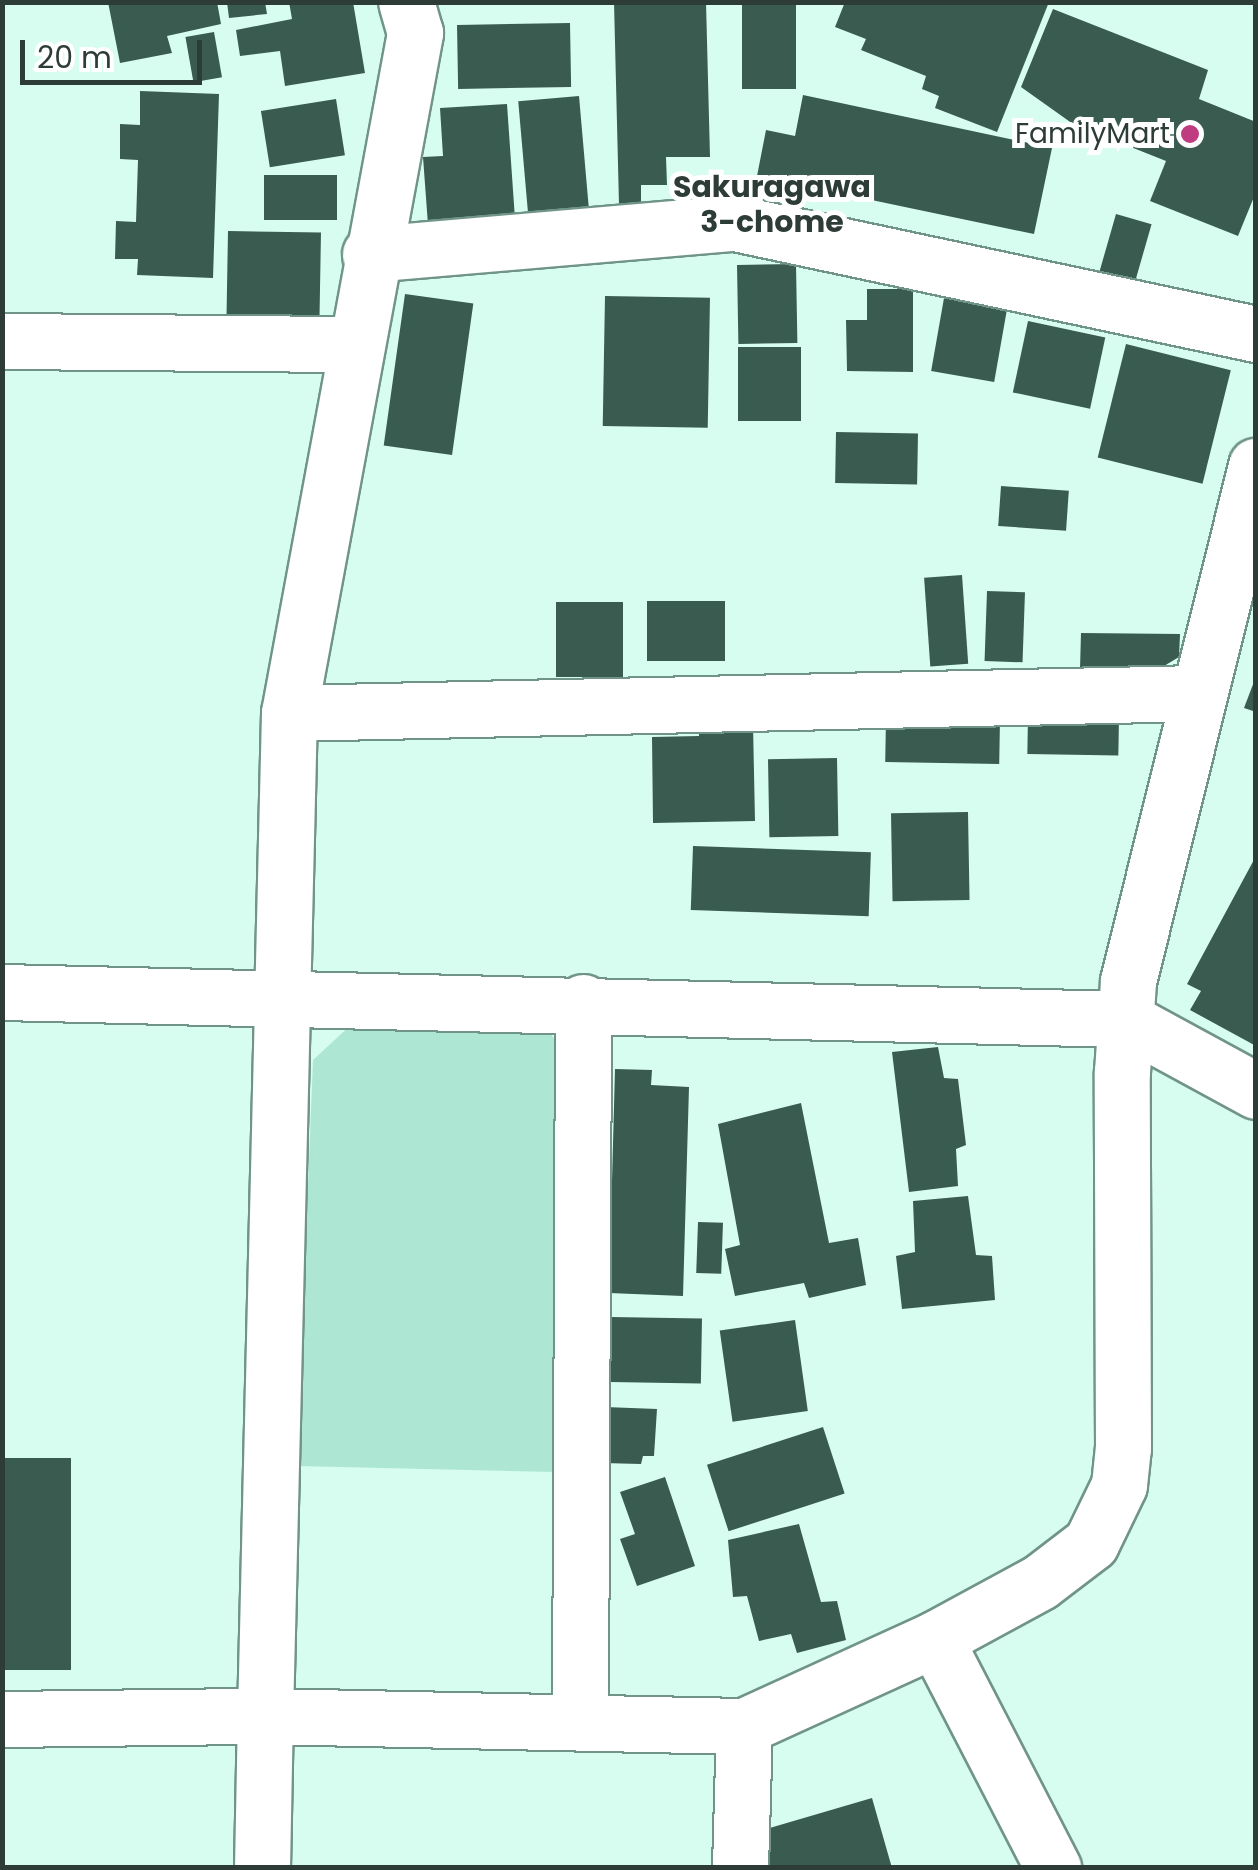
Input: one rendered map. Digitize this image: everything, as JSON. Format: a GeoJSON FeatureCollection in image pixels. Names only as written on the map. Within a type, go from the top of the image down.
{"type":"FeatureCollection","features":[{"type":"Feature","properties":{"kind":"street"},"geometry":{"type":"LineString","coordinates":[[262,1868],[289,713],[370,254],[415,33],[406,2]]}},
{"type":"Feature","properties":{"kind":"street"},"geometry":{"type":"LineString","coordinates":[[370,254],[735,223],[1256,334]]}},
{"type":"Feature","properties":{"kind":"street"},"geometry":{"type":"LineString","coordinates":[[2,341],[355,344]]}},
{"type":"Feature","properties":{"kind":"street"},"geometry":{"type":"LineString","coordinates":[[2,1719],[265,1716],[744,1726],[935,1639],[1071,1562],[1091,1543],[1119,1484],[1124,1019],[1198,693],[1256,466]]}},
{"type":"Feature","properties":{"kind":"street"},"geometry":{"type":"LineString","coordinates":[[289,713],[1198,693]]}},
{"type":"Feature","properties":{"kind":"street"},"geometry":{"type":"LineString","coordinates":[[2,992],[583,1002],[1124,1019],[1256,1091]]}},
{"type":"Feature","properties":{"kind":"street"},"geometry":{"type":"LineString","coordinates":[[580,1722],[583,1002]]}},
{"type":"Feature","properties":{"kind":"street"},"geometry":{"type":"LineString","coordinates":[[935,1639],[1053,1868]]}},
{"type":"Feature","properties":{"kind":"street"},"geometry":{"type":"LineString","coordinates":[[740,1868],[744,1726]]}},
{"type":"Feature","properties":{"kind":"green space"},"geometry":{"type":"Polygon","coordinates":[[[354,1022],[544,1024],[567,1057],[556,1472],[297,1466],[313,1060],[354,1022]]]}},
{"type":"Feature","properties":{"kind":"building"},"geometry":{"type":"Polygon","coordinates":[[[108,2],[217,2],[221,24],[167,36],[172,53],[120,63],[108,2]]]}},
{"type":"Feature","properties":{"kind":"building"},"geometry":{"type":"Polygon","coordinates":[[[227,2],[265,2],[267,14],[229,18],[227,2]]]}},
{"type":"Feature","properties":{"kind":"building"},"geometry":{"type":"Polygon","coordinates":[[[289,2],[353,2],[365,73],[285,86],[280,51],[240,56],[236,30],[292,19],[289,2]]]}},
{"type":"Feature","properties":{"kind":"building"},"geometry":{"type":"Polygon","coordinates":[[[614,2],[706,2],[710,157],[666,157],[667,185],[641,185],[641,204],[619,205],[614,2]]]}},
{"type":"Feature","properties":{"kind":"building"},"geometry":{"type":"Polygon","coordinates":[[[742,2],[796,2],[796,89],[742,89],[742,2]]]}},
{"type":"Feature","properties":{"kind":"building"},"geometry":{"type":"Polygon","coordinates":[[[845,2],[1049,2],[997,132],[935,108],[939,96],[922,89],[926,76],[861,50],[866,39],[835,27],[845,2]]]}},
{"type":"Feature","properties":{"kind":"building"},"geometry":{"type":"Polygon","coordinates":[[[1053,9],[1208,70],[1199,99],[1256,122],[1256,192],[1238,236],[1150,201],[1166,161],[1073,124],[1021,87],[1053,9]]]}},
{"type":"Feature","properties":{"kind":"building"},"geometry":{"type":"Polygon","coordinates":[[[570,23],[571,87],[458,89],[457,25],[570,23]]]}},
{"type":"Feature","properties":{"kind":"building"},"geometry":{"type":"Polygon","coordinates":[[[214,32],[222,77],[193,82],[185,37],[214,32]]]}},
{"type":"Feature","properties":{"kind":"building"},"geometry":{"type":"Polygon","coordinates":[[[140,91],[219,94],[213,278],[137,275],[138,259],[115,259],[116,221],[136,222],[138,160],[120,159],[120,124],[140,125],[140,91]]]}},
{"type":"Feature","properties":{"kind":"building"},"geometry":{"type":"Polygon","coordinates":[[[803,95],[1052,148],[1034,234],[757,176],[766,130],[795,136],[803,95]]]}},
{"type":"Feature","properties":{"kind":"building"},"geometry":{"type":"Polygon","coordinates":[[[579,96],[589,214],[529,219],[518,101],[579,96]]]}},
{"type":"Feature","properties":{"kind":"building"},"geometry":{"type":"Polygon","coordinates":[[[336,99],[345,155],[270,167],[261,111],[336,99]]]}},
{"type":"Feature","properties":{"kind":"building"},"geometry":{"type":"Polygon","coordinates":[[[507,104],[515,219],[428,225],[423,157],[443,156],[440,108],[507,104]]]}},
{"type":"Feature","properties":{"kind":"building"},"geometry":{"type":"Polygon","coordinates":[[[264,175],[337,175],[337,220],[264,220],[264,175]]]}},
{"type":"Feature","properties":{"kind":"building"},"geometry":{"type":"Polygon","coordinates":[[[1116,214],[1152,224],[1133,291],[1097,280],[1116,214]]]}},
{"type":"Feature","properties":{"kind":"building"},"geometry":{"type":"Polygon","coordinates":[[[228,231],[321,233],[319,323],[226,321],[228,231]]]}},
{"type":"Feature","properties":{"kind":"building"},"geometry":{"type":"Polygon","coordinates":[[[796,264],[797,343],[738,344],[737,265],[796,264]]]}},
{"type":"Feature","properties":{"kind":"building"},"geometry":{"type":"Polygon","coordinates":[[[867,289],[913,289],[913,372],[847,371],[846,320],[867,320],[867,289]]]}},
{"type":"Feature","properties":{"kind":"building"},"geometry":{"type":"Polygon","coordinates":[[[405,294],[473,304],[452,455],[384,446],[405,294]]]}},
{"type":"Feature","properties":{"kind":"building"},"geometry":{"type":"Polygon","coordinates":[[[605,296],[710,298],[708,428],[603,426],[605,296]]]}},
{"type":"Feature","properties":{"kind":"building"},"geometry":{"type":"Polygon","coordinates":[[[944,298],[1007,309],[994,382],[931,371],[944,298]]]}},
{"type":"Feature","properties":{"kind":"building"},"geometry":{"type":"Polygon","coordinates":[[[1028,321],[1105,337],[1090,409],[1013,392],[1028,321]]]}},
{"type":"Feature","properties":{"kind":"building"},"geometry":{"type":"Polygon","coordinates":[[[1126,344],[1231,370],[1202,484],[1098,458],[1126,344]]]}},
{"type":"Feature","properties":{"kind":"building"},"geometry":{"type":"Polygon","coordinates":[[[738,347],[801,347],[801,421],[738,421],[738,347]]]}},
{"type":"Feature","properties":{"kind":"building"},"geometry":{"type":"Polygon","coordinates":[[[836,432],[918,433],[917,484],[835,483],[836,432]]]}},
{"type":"Feature","properties":{"kind":"building"},"geometry":{"type":"Polygon","coordinates":[[[1001,486],[1069,491],[1066,531],[998,526],[1001,486]]]}},
{"type":"Feature","properties":{"kind":"building"},"geometry":{"type":"Polygon","coordinates":[[[962,575],[968,664],[930,666],[924,578],[962,575]]]}},
{"type":"Feature","properties":{"kind":"building"},"geometry":{"type":"Polygon","coordinates":[[[987,591],[1025,592],[1023,662],[985,661],[987,591]]]}},
{"type":"Feature","properties":{"kind":"building"},"geometry":{"type":"Polygon","coordinates":[[[647,601],[725,601],[725,661],[647,661],[647,601]]]}},
{"type":"Feature","properties":{"kind":"building"},"geometry":{"type":"Polygon","coordinates":[[[556,602],[623,602],[623,677],[556,677],[556,602]]]}},
{"type":"Feature","properties":{"kind":"building"},"geometry":{"type":"Polygon","coordinates":[[[1081,633],[1180,634],[1179,657],[1154,672],[1080,669],[1081,633]]]}},
{"type":"Feature","properties":{"kind":"building"},"geometry":{"type":"Polygon","coordinates":[[[1256,679],[1256,712],[1244,708],[1256,679]]]}},
{"type":"Feature","properties":{"kind":"building"},"geometry":{"type":"Polygon","coordinates":[[[1028,716],[1119,718],[1118,756],[1027,754],[1028,716]]]}},
{"type":"Feature","properties":{"kind":"building"},"geometry":{"type":"Polygon","coordinates":[[[886,718],[1000,720],[999,764],[885,762],[886,718]]]}},
{"type":"Feature","properties":{"kind":"building"},"geometry":{"type":"Polygon","coordinates":[[[699,724],[753,724],[755,821],[653,823],[652,737],[699,736],[699,724]]]}},
{"type":"Feature","properties":{"kind":"building"},"geometry":{"type":"Polygon","coordinates":[[[837,758],[838,836],[769,837],[768,759],[837,758]]]}},
{"type":"Feature","properties":{"kind":"building"},"geometry":{"type":"Polygon","coordinates":[[[968,812],[970,900],[893,901],[891,813],[968,812]]]}},
{"type":"Feature","properties":{"kind":"building"},"geometry":{"type":"Polygon","coordinates":[[[693,846],[871,852],[869,916],[691,910],[693,846]]]}},
{"type":"Feature","properties":{"kind":"building"},"geometry":{"type":"Polygon","coordinates":[[[1256,856],[1256,1046],[1190,1010],[1201,991],[1187,984],[1256,856]]]}},
{"type":"Feature","properties":{"kind":"building"},"geometry":{"type":"Polygon","coordinates":[[[938,1047],[944,1078],[958,1079],[966,1145],[956,1149],[958,1186],[909,1192],[892,1052],[938,1047]]]}},
{"type":"Feature","properties":{"kind":"building"},"geometry":{"type":"Polygon","coordinates":[[[615,1069],[652,1070],[651,1085],[689,1087],[683,1296],[609,1293],[615,1069]]]}},
{"type":"Feature","properties":{"kind":"building"},"geometry":{"type":"Polygon","coordinates":[[[801,1103],[829,1243],[858,1238],[866,1285],[809,1298],[804,1283],[735,1296],[725,1249],[740,1245],[718,1124],[801,1103]]]}},
{"type":"Feature","properties":{"kind":"building"},"geometry":{"type":"Polygon","coordinates":[[[968,1196],[976,1255],[992,1256],[995,1300],[902,1309],[896,1256],[915,1252],[913,1201],[968,1196]]]}},
{"type":"Feature","properties":{"kind":"building"},"geometry":{"type":"Polygon","coordinates":[[[698,1222],[723,1223],[721,1274],[696,1273],[698,1222]]]}},
{"type":"Feature","properties":{"kind":"building"},"geometry":{"type":"Polygon","coordinates":[[[611,1317],[702,1319],[701,1384],[610,1382],[611,1317]]]}},
{"type":"Feature","properties":{"kind":"building"},"geometry":{"type":"Polygon","coordinates":[[[795,1320],[808,1411],[733,1422],[720,1331],[795,1320]]]}},
{"type":"Feature","properties":{"kind":"building"},"geometry":{"type":"Polygon","coordinates":[[[605,1407],[657,1409],[654,1456],[643,1456],[641,1464],[602,1463],[605,1407]]]}},
{"type":"Feature","properties":{"kind":"building"},"geometry":{"type":"Polygon","coordinates":[[[823,1427],[845,1494],[729,1531],[707,1465],[823,1427]]]}},
{"type":"Feature","properties":{"kind":"building"},"geometry":{"type":"Polygon","coordinates":[[[2,1458],[71,1458],[71,1670],[2,1670],[2,1458]]]}},
{"type":"Feature","properties":{"kind":"building"},"geometry":{"type":"Polygon","coordinates":[[[665,1477],[695,1566],[637,1586],[620,1539],[635,1534],[620,1492],[665,1477]]]}},
{"type":"Feature","properties":{"kind":"building"},"geometry":{"type":"Polygon","coordinates":[[[799,1524],[821,1602],[837,1601],[846,1640],[797,1653],[791,1634],[759,1641],[747,1596],[733,1597],[728,1540],[799,1524]]]}},
{"type":"Feature","properties":{"kind":"building"},"geometry":{"type":"Polygon","coordinates":[[[872,1798],[892,1868],[767,1868],[756,1832],[872,1798]]]}},
{"type":"Feature","properties":{"kind":"place","name":"FamilyMart"},"geometry":{"type":"Point","coordinates":[1190,134]}},
{"type":"Feature","properties":{"kind":"district","name":"Sakuragawa 3-chome"},"geometry":{"type":"Point","coordinates":[772,204]}}]}
